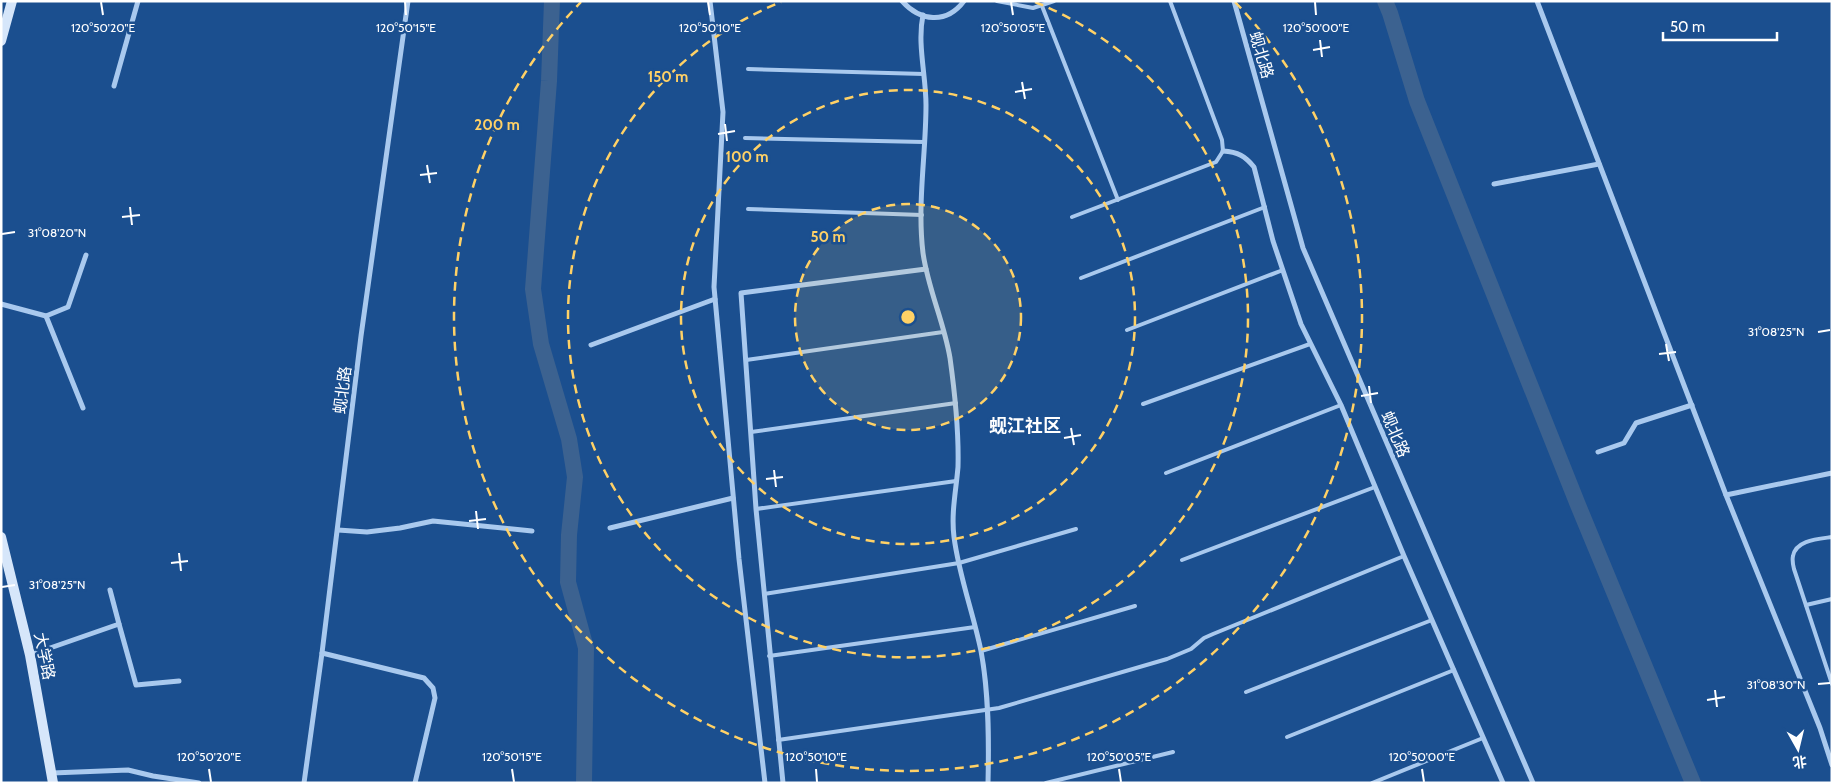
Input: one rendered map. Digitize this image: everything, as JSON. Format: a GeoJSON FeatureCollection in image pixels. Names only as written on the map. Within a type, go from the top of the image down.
{"type":"FeatureCollection","features":[{"type":"Feature","properties":{"kind":"main road"},"geometry":{"type":"LineString","coordinates":[[1,41],[12,1]]}},
{"type":"Feature","properties":{"kind":"main road","name":"大学路"},"geometry":{"type":"LineString","coordinates":[[1,537],[30,654],[52,778]]}},
{"type":"Feature","properties":{"kind":"street"},"geometry":{"type":"LineString","coordinates":[[114,86],[138,1]]}},
{"type":"Feature","properties":{"kind":"street","name":"蚬北路"},"geometry":{"type":"LineString","coordinates":[[304,783],[338,530],[361,336],[408,1]]}},
{"type":"Feature","properties":{"kind":"street"},"geometry":{"type":"LineString","coordinates":[[710,1],[723,112],[714,287],[734,498],[765,783]]}},
{"type":"Feature","properties":{"kind":"street"},"geometry":{"type":"LineString","coordinates":[[902,1],[914,12],[929,18],[945,16],[958,8],[964,1]]}},
{"type":"Feature","properties":{"kind":"street","name":"蚬北路"},"geometry":{"type":"LineString","coordinates":[[1234,1],[1303,248],[1533,783]]}},
{"type":"Feature","properties":{"kind":"street"},"geometry":{"type":"LineString","coordinates":[[1537,1],[1726,495],[1820,728],[1832,765]]}},
{"type":"Feature","properties":{"kind":"street"},"geometry":{"type":"LineString","coordinates":[[923,16],[920,30],[926,104],[922,239],[926,269],[949,356],[956,403],[958,433],[953,519],[959,563],[981,651],[989,750],[988,783]]}},
{"type":"Feature","properties":{"kind":"street"},"geometry":{"type":"LineString","coordinates":[[1223,151],[1235,152],[1247,158],[1254,167],[1273,241],[1310,344],[1341,405],[1404,556],[1503,783]]}},
{"type":"Feature","properties":{"kind":"street"},"geometry":{"type":"LineString","coordinates":[[1494,184],[1599,164]]}},
{"type":"Feature","properties":{"kind":"street"},"geometry":{"type":"LineString","coordinates":[[1,304],[46,316],[68,307],[86,255]]}},
{"type":"Feature","properties":{"kind":"street"},"geometry":{"type":"LineString","coordinates":[[783,783],[756,509],[741,293],[926,269]]}},
{"type":"Feature","properties":{"kind":"street"},"geometry":{"type":"LineString","coordinates":[[591,345],[715,299]]}},
{"type":"Feature","properties":{"kind":"street"},"geometry":{"type":"LineString","coordinates":[[46,316],[83,408]]}},
{"type":"Feature","properties":{"kind":"street"},"geometry":{"type":"LineString","coordinates":[[1598,452],[1624,443],[1636,423],[1692,405]]}},
{"type":"Feature","properties":{"kind":"street"},"geometry":{"type":"LineString","coordinates":[[1726,495],[1832,474]]}},
{"type":"Feature","properties":{"kind":"street"},"geometry":{"type":"LineString","coordinates":[[610,528],[734,498]]}},
{"type":"Feature","properties":{"kind":"street"},"geometry":{"type":"LineString","coordinates":[[338,530],[367,532],[434,521],[532,531]]}},
{"type":"Feature","properties":{"kind":"street"},"geometry":{"type":"LineString","coordinates":[[110,590],[136,685],[179,681]]}},
{"type":"Feature","properties":{"kind":"street"},"geometry":{"type":"LineString","coordinates":[[30,654],[118,624]]}},
{"type":"Feature","properties":{"kind":"street"},"geometry":{"type":"LineString","coordinates":[[322,653],[424,678],[433,688],[435,698],[415,783]]}},
{"type":"Feature","properties":{"kind":"street"},"geometry":{"type":"LineString","coordinates":[[52,778],[128,770],[199,783]]}},
{"type":"Feature","properties":{"kind":"lane"},"geometry":{"type":"LineString","coordinates":[[997,1],[1033,8],[1054,1]]}},
{"type":"Feature","properties":{"kind":"lane"},"geometry":{"type":"LineString","coordinates":[[1072,217],[1216,162],[1223,151],[1222,140],[1170,1]]}},
{"type":"Feature","properties":{"kind":"lane"},"geometry":{"type":"LineString","coordinates":[[1042,6],[1118,200]]}},
{"type":"Feature","properties":{"kind":"lane"},"geometry":{"type":"LineString","coordinates":[[748,69],[924,74]]}},
{"type":"Feature","properties":{"kind":"lane"},"geometry":{"type":"LineString","coordinates":[[745,138],[924,142]]}},
{"type":"Feature","properties":{"kind":"lane"},"geometry":{"type":"LineString","coordinates":[[1081,278],[1265,206]]}},
{"type":"Feature","properties":{"kind":"lane"},"geometry":{"type":"LineString","coordinates":[[748,209],[922,215]]}},
{"type":"Feature","properties":{"kind":"lane"},"geometry":{"type":"LineString","coordinates":[[1127,330],[1283,270]]}},
{"type":"Feature","properties":{"kind":"lane"},"geometry":{"type":"LineString","coordinates":[[746,360],[944,332]]}},
{"type":"Feature","properties":{"kind":"lane"},"geometry":{"type":"LineString","coordinates":[[1143,404],[1310,344]]}},
{"type":"Feature","properties":{"kind":"lane"},"geometry":{"type":"LineString","coordinates":[[751,432],[956,403]]}},
{"type":"Feature","properties":{"kind":"lane"},"geometry":{"type":"LineString","coordinates":[[1166,473],[1341,405]]}},
{"type":"Feature","properties":{"kind":"lane"},"geometry":{"type":"LineString","coordinates":[[756,509],[956,481]]}},
{"type":"Feature","properties":{"kind":"lane"},"geometry":{"type":"LineString","coordinates":[[1182,560],[1376,487]]}},
{"type":"Feature","properties":{"kind":"lane"},"geometry":{"type":"LineString","coordinates":[[764,594],[959,563],[1076,529]]}},
{"type":"Feature","properties":{"kind":"lane"},"geometry":{"type":"LineString","coordinates":[[1832,537],[1811,541],[1798,546],[1793,556],[1794,569],[1832,684]]}},
{"type":"Feature","properties":{"kind":"lane"},"geometry":{"type":"LineString","coordinates":[[778,740],[999,708],[1167,659],[1191,649],[1204,638],[1213,634],[1404,556]]}},
{"type":"Feature","properties":{"kind":"lane"},"geometry":{"type":"LineString","coordinates":[[1806,605],[1832,599]]}},
{"type":"Feature","properties":{"kind":"lane"},"geometry":{"type":"LineString","coordinates":[[981,651],[1135,606]]}},
{"type":"Feature","properties":{"kind":"lane"},"geometry":{"type":"LineString","coordinates":[[1246,692],[1432,620]]}},
{"type":"Feature","properties":{"kind":"lane"},"geometry":{"type":"LineString","coordinates":[[769,656],[975,627]]}},
{"type":"Feature","properties":{"kind":"lane"},"geometry":{"type":"LineString","coordinates":[[1287,737],[1454,670]]}},
{"type":"Feature","properties":{"kind":"lane"},"geometry":{"type":"LineString","coordinates":[[1372,783],[1483,738]]}},
{"type":"Feature","properties":{"kind":"lane"},"geometry":{"type":"LineString","coordinates":[[1046,783],[1173,752]]}},
{"type":"Feature","properties":{"kind":"waterway"},"geometry":{"type":"LineString","coordinates":[[552,1],[549,81],[533,289],[541,344],[569,439],[575,477],[569,535],[568,582],[586,648],[584,783]]}},
{"type":"Feature","properties":{"kind":"waterway"},"geometry":{"type":"LineString","coordinates":[[1385,1],[1417,101],[1578,505],[1693,783]]}},
{"type":"Feature","properties":{"kind":"district","name":"蚬江社区"},"geometry":{"type":"Point","coordinates":[1025,426]}}]}
